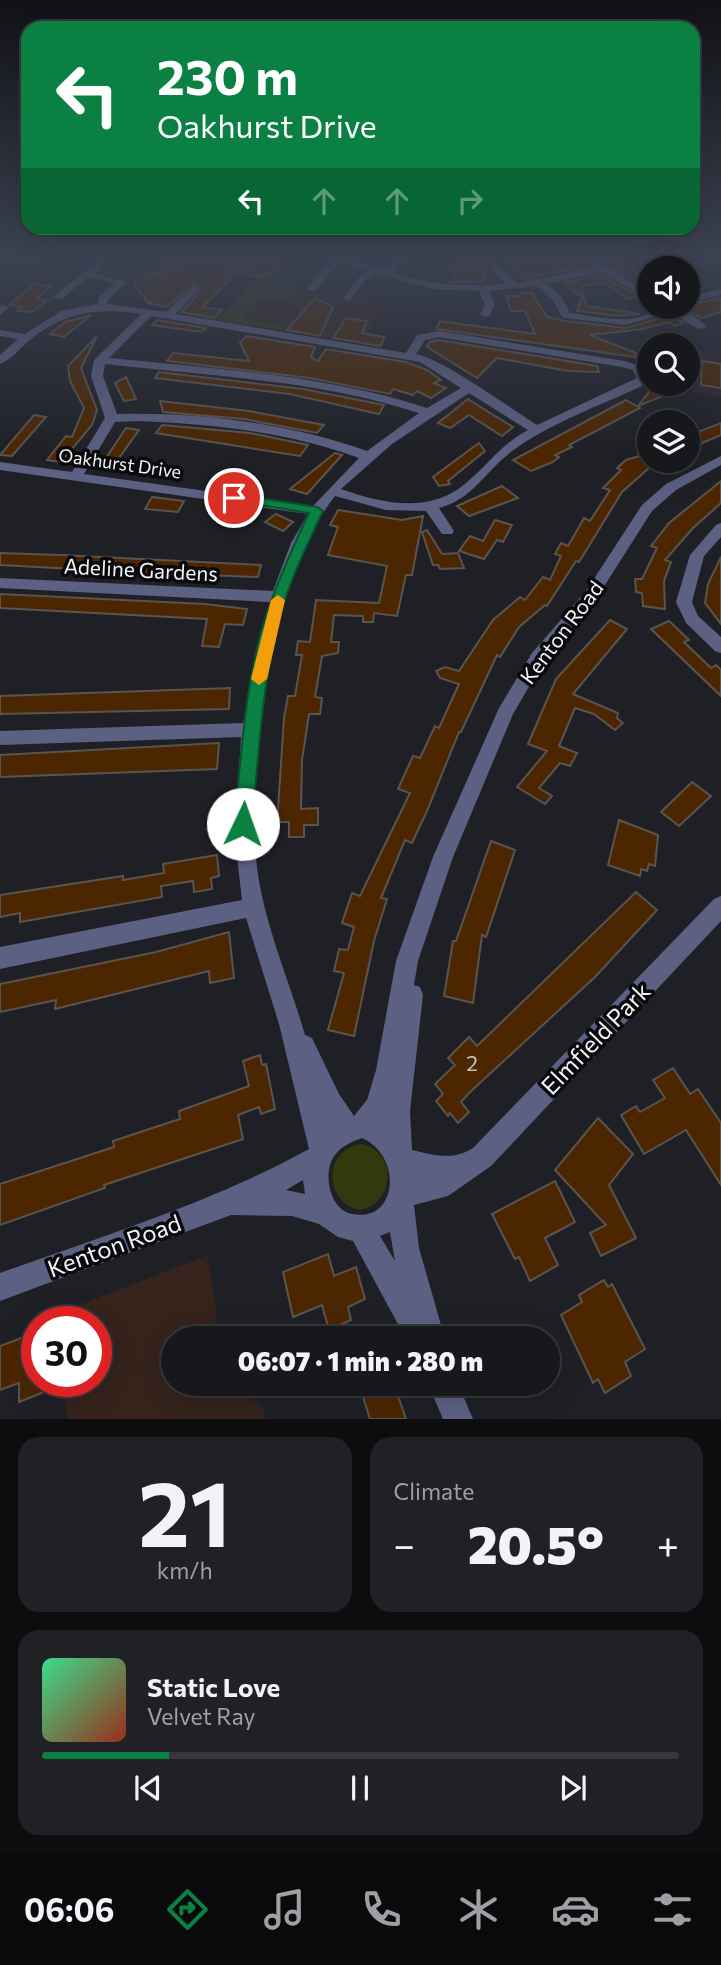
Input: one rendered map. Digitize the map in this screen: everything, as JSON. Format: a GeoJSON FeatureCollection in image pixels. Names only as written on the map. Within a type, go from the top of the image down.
{"type":"FeatureCollection","features":[{"type":"Feature","properties":{"kind":"street"},"geometry":{"type":"LineString","coordinates":[[0,361],[44,324]]}},
{"type":"Feature","properties":{"kind":"street"},"geometry":{"type":"LineString","coordinates":[[76,476],[111,418],[111,407],[96,374],[100,360],[137,324]]}},
{"type":"Feature","properties":{"kind":"street"},"geometry":{"type":"LineString","coordinates":[[216,324],[429,362],[538,430]]}},
{"type":"Feature","properties":{"kind":"street"},"geometry":{"type":"LineString","coordinates":[[697,324],[702,327]]}},
{"type":"Feature","properties":{"kind":"street"},"geometry":{"type":"LineString","coordinates":[[0,333],[26,337]]}},
{"type":"Feature","properties":{"kind":"street"},"geometry":{"type":"LineString","coordinates":[[333,491],[386,506],[430,506],[461,494],[503,451],[538,430],[638,384],[643,379],[642,373],[624,364],[434,334],[421,337],[409,357]]}},
{"type":"Feature","properties":{"kind":"street"},"geometry":{"type":"LineString","coordinates":[[100,360],[306,383],[383,397],[431,413]]}},
{"type":"Feature","properties":{"kind":"street"},"geometry":{"type":"LineString","coordinates":[[401,1195],[395,1208],[380,1223],[361,1229],[342,1225],[327,1213],[316,1187],[320,1154],[285,1004],[254,907],[245,860],[243,824],[260,673],[279,597],[317,511],[333,491],[370,457],[471,387]]}},
{"type":"Feature","properties":{"kind":"street"},"geometry":{"type":"LineString","coordinates":[[111,418],[152,417],[251,428],[347,447],[370,457]]}},
{"type":"Feature","properties":{"kind":"street","name":"Kenton Road"},"geometry":{"type":"LineString","coordinates":[[355,1127],[377,1107],[388,1070],[407,961],[443,857],[500,725],[533,666],[561,627],[591,595],[627,535],[647,508],[671,486],[721,460]]}},
{"type":"Feature","properties":{"kind":"street","name":"Oakhurst Drive"},"geometry":{"type":"LineString","coordinates":[[0,466],[317,511]]}},
{"type":"Feature","properties":{"kind":"street"},"geometry":{"type":"LineString","coordinates":[[430,506],[447,531]]}},
{"type":"Feature","properties":{"kind":"street"},"geometry":{"type":"LineString","coordinates":[[721,528],[697,555],[684,602],[692,619],[721,648]]}},
{"type":"Feature","properties":{"kind":"street","name":"Adeline Gardens"},"geometry":{"type":"LineString","coordinates":[[0,583],[279,597]]}},
{"type":"Feature","properties":{"kind":"street"},"geometry":{"type":"LineString","coordinates":[[0,738],[252,730]]}},
{"type":"Feature","properties":{"kind":"street","name":"Elmfield Park"},"geometry":{"type":"LineString","coordinates":[[401,1195],[428,1192],[453,1182],[466,1167],[482,1157],[721,906]]}},
{"type":"Feature","properties":{"kind":"street"},"geometry":{"type":"LineString","coordinates":[[0,958],[254,907]]}},
{"type":"Feature","properties":{"kind":"street","name":"Kenton Road"},"geometry":{"type":"LineString","coordinates":[[400,1157],[398,1111],[402,1063],[421,922]]}},
{"type":"Feature","properties":{"kind":"street"},"geometry":{"type":"LineString","coordinates":[[285,1004],[330,1103],[355,1127],[384,1135],[400,1157],[405,1248],[427,1326]]}},
{"type":"Feature","properties":{"kind":"street"},"geometry":{"type":"LineString","coordinates":[[320,1154],[334,1136],[355,1127]]}},
{"type":"Feature","properties":{"kind":"street","name":"Kenton Road"},"geometry":{"type":"LineString","coordinates":[[0,1287],[229,1204],[278,1182],[320,1154]]}},
{"type":"Feature","properties":{"kind":"street"},"geometry":{"type":"LineString","coordinates":[[400,1157],[442,1170],[466,1167]]}},
{"type":"Feature","properties":{"kind":"street","name":"Kenton Road"},"geometry":{"type":"LineString","coordinates":[[229,1204],[292,1203],[327,1213]]}},
{"type":"Feature","properties":{"kind":"street"},"geometry":{"type":"LineString","coordinates":[[361,1229],[414,1326]]}},
{"type":"Feature","properties":{"kind":"shaded area"},"geometry":{"type":"Polygon","coordinates":[[[243,324],[374,324],[361,343],[243,324]]]}},
{"type":"Feature","properties":{"kind":"shaded area"},"geometry":{"type":"Polygon","coordinates":[[[700,351],[721,354],[721,397],[700,393],[700,351]]]}},
{"type":"Feature","properties":{"kind":"shaded area"},"geometry":{"type":"Polygon","coordinates":[[[208,1255],[218,1326],[161,1326],[161,1396],[246,1396],[263,1407],[265,1419],[67,1419],[65,1397],[112,1397],[112,1306],[77,1306],[208,1255]]]}},
{"type":"Feature","properties":{"kind":"green space"},"geometry":{"type":"Polygon","coordinates":[[[244,324],[284,326],[281,330],[244,324]]]}},
{"type":"Feature","properties":{"kind":"green space"},"geometry":{"type":"Polygon","coordinates":[[[363,1144],[374,1149],[382,1158],[388,1178],[380,1199],[359,1210],[347,1205],[339,1196],[332,1175],[341,1154],[350,1147],[363,1144]]]}},
{"type":"Feature","properties":{"kind":"building"},"geometry":{"type":"Polygon","coordinates":[[[62,324],[80,324],[64,337],[50,334],[62,324]]]}},
{"type":"Feature","properties":{"kind":"building"},"geometry":{"type":"Polygon","coordinates":[[[183,324],[206,328],[202,332],[152,325],[183,324]]]}},
{"type":"Feature","properties":{"kind":"building"},"geometry":{"type":"Polygon","coordinates":[[[292,324],[325,324],[320,336],[287,330],[292,324]]]}},
{"type":"Feature","properties":{"kind":"building"},"geometry":{"type":"Polygon","coordinates":[[[342,324],[366,324],[362,333],[384,337],[381,346],[333,338],[342,324]]]}},
{"type":"Feature","properties":{"kind":"building"},"geometry":{"type":"Polygon","coordinates":[[[438,324],[464,324],[535,334],[531,324],[593,324],[626,328],[639,324],[661,324],[590,335],[636,353],[635,357],[436,329],[438,324]]]}},
{"type":"Feature","properties":{"kind":"building"},"geometry":{"type":"Polygon","coordinates":[[[97,336],[81,368],[97,410],[92,425],[61,462],[47,460],[66,436],[72,437],[84,408],[70,381],[68,366],[97,336]]]}},
{"type":"Feature","properties":{"kind":"building"},"geometry":{"type":"Polygon","coordinates":[[[247,336],[315,347],[311,357],[318,361],[326,349],[406,362],[427,370],[441,380],[434,383],[446,388],[431,398],[417,391],[413,395],[393,389],[390,394],[310,378],[167,361],[173,353],[249,361],[240,343],[247,336]]]}},
{"type":"Feature","properties":{"kind":"building"},"geometry":{"type":"Polygon","coordinates":[[[439,340],[597,366],[599,372],[568,371],[497,358],[477,378],[427,347],[430,342],[439,340]]]}},
{"type":"Feature","properties":{"kind":"building"},"geometry":{"type":"Polygon","coordinates":[[[702,361],[721,364],[721,388],[701,385],[702,361]]]}},
{"type":"Feature","properties":{"kind":"building"},"geometry":{"type":"Polygon","coordinates":[[[159,372],[303,389],[384,405],[379,414],[290,394],[155,378],[159,372]]]}},
{"type":"Feature","properties":{"kind":"building"},"geometry":{"type":"Polygon","coordinates":[[[126,377],[136,399],[124,401],[115,383],[126,377]]]}},
{"type":"Feature","properties":{"kind":"building"},"geometry":{"type":"Polygon","coordinates":[[[646,396],[663,396],[638,406],[646,396]]]}},
{"type":"Feature","properties":{"kind":"building"},"geometry":{"type":"Polygon","coordinates":[[[468,399],[513,427],[502,436],[469,415],[450,428],[438,423],[468,399]]]}},
{"type":"Feature","properties":{"kind":"building"},"geometry":{"type":"Polygon","coordinates":[[[626,400],[640,408],[569,445],[572,447],[555,455],[559,457],[553,462],[531,471],[513,460],[626,400]]]}},
{"type":"Feature","properties":{"kind":"building"},"geometry":{"type":"Polygon","coordinates":[[[160,401],[249,411],[324,425],[317,433],[244,419],[163,412],[160,401]]]}},
{"type":"Feature","properties":{"kind":"building"},"geometry":{"type":"Polygon","coordinates":[[[34,415],[46,417],[12,456],[0,455],[34,415]]]}},
{"type":"Feature","properties":{"kind":"building"},"geometry":{"type":"Polygon","coordinates":[[[721,423],[721,435],[700,444],[700,431],[721,423]]]}},
{"type":"Feature","properties":{"kind":"building"},"geometry":{"type":"Polygon","coordinates":[[[162,425],[250,433],[308,445],[300,456],[156,433],[162,425]]]}},
{"type":"Feature","properties":{"kind":"building"},"geometry":{"type":"Polygon","coordinates":[[[126,428],[139,430],[114,465],[102,464],[126,428]]]}},
{"type":"Feature","properties":{"kind":"building"},"geometry":{"type":"Polygon","coordinates":[[[479,443],[485,451],[448,481],[450,484],[439,486],[433,477],[479,443]]]}},
{"type":"Feature","properties":{"kind":"building"},"geometry":{"type":"Polygon","coordinates":[[[335,453],[342,455],[307,494],[290,489],[335,453]]]}},
{"type":"Feature","properties":{"kind":"building"},"geometry":{"type":"Polygon","coordinates":[[[637,457],[637,473],[643,473],[622,492],[579,562],[576,561],[547,606],[519,627],[500,657],[497,655],[459,732],[412,843],[405,840],[381,898],[387,899],[374,941],[354,1036],[328,1030],[344,973],[334,971],[339,949],[348,950],[354,927],[342,923],[352,893],[360,896],[410,793],[398,789],[413,756],[420,758],[435,726],[439,728],[459,684],[440,678],[436,671],[445,667],[459,671],[493,620],[520,597],[525,600],[543,577],[550,580],[561,556],[555,554],[561,543],[568,546],[584,518],[590,521],[610,490],[603,488],[621,470],[617,468],[626,460],[637,457]]]}},
{"type":"Feature","properties":{"kind":"building"},"geometry":{"type":"Polygon","coordinates":[[[721,481],[721,503],[692,529],[665,560],[671,562],[664,581],[665,609],[643,606],[642,593],[636,592],[635,579],[642,579],[657,548],[651,546],[669,523],[721,481]]]}},
{"type":"Feature","properties":{"kind":"building"},"geometry":{"type":"Polygon","coordinates":[[[502,486],[518,498],[469,516],[457,506],[502,486]]]}},
{"type":"Feature","properties":{"kind":"building"},"geometry":{"type":"Polygon","coordinates":[[[152,497],[184,501],[178,512],[145,509],[152,497]]]}},
{"type":"Feature","properties":{"kind":"building"},"geometry":{"type":"Polygon","coordinates":[[[338,510],[402,520],[423,516],[412,575],[406,575],[397,616],[374,613],[373,622],[363,622],[363,616],[334,615],[331,642],[339,642],[338,653],[322,656],[315,697],[322,698],[320,714],[309,714],[302,760],[301,809],[318,808],[318,825],[304,825],[304,837],[289,837],[289,822],[277,822],[284,718],[288,696],[295,696],[302,655],[296,655],[298,641],[310,642],[316,600],[379,603],[387,566],[328,555],[338,527],[330,525],[338,510]]]}},
{"type":"Feature","properties":{"kind":"building"},"geometry":{"type":"Polygon","coordinates":[[[276,514],[293,522],[283,531],[265,522],[276,514]]]}},
{"type":"Feature","properties":{"kind":"building"},"geometry":{"type":"Polygon","coordinates":[[[495,520],[512,525],[503,542],[497,540],[484,559],[459,551],[470,536],[483,541],[495,520]]]}},
{"type":"Feature","properties":{"kind":"building"},"geometry":{"type":"Polygon","coordinates":[[[427,530],[442,554],[458,553],[464,568],[440,569],[438,565],[433,565],[422,532],[427,530]]]}},
{"type":"Feature","properties":{"kind":"building"},"geometry":{"type":"Polygon","coordinates":[[[0,553],[261,565],[258,577],[130,572],[0,565],[0,553]]]}},
{"type":"Feature","properties":{"kind":"building"},"geometry":{"type":"Polygon","coordinates":[[[721,557],[721,624],[705,603],[708,584],[721,557]]]}},
{"type":"Feature","properties":{"kind":"building"},"geometry":{"type":"Polygon","coordinates":[[[0,594],[205,604],[247,609],[243,625],[225,624],[219,647],[202,646],[207,619],[0,608],[0,594]]]}},
{"type":"Feature","properties":{"kind":"building"},"geometry":{"type":"Polygon","coordinates":[[[610,620],[627,629],[573,694],[618,713],[617,718],[623,723],[615,730],[594,714],[575,708],[559,746],[577,753],[570,766],[560,763],[539,788],[552,796],[545,804],[517,787],[547,751],[528,744],[556,679],[610,620]]]}},
{"type":"Feature","properties":{"kind":"building"},"geometry":{"type":"Polygon","coordinates":[[[669,621],[689,640],[684,642],[711,668],[716,665],[721,670],[721,696],[651,629],[669,621]]]}},
{"type":"Feature","properties":{"kind":"building"},"geometry":{"type":"Polygon","coordinates":[[[230,688],[229,709],[0,714],[0,696],[230,688]]]}},
{"type":"Feature","properties":{"kind":"building"},"geometry":{"type":"Polygon","coordinates":[[[219,743],[217,769],[0,777],[0,755],[219,743]]]}},
{"type":"Feature","properties":{"kind":"building"},"geometry":{"type":"Polygon","coordinates":[[[692,782],[711,796],[679,826],[661,812],[692,782]]]}},
{"type":"Feature","properties":{"kind":"building"},"geometry":{"type":"Polygon","coordinates":[[[619,820],[658,835],[655,866],[649,864],[647,871],[641,869],[640,876],[608,865],[619,820]]]}},
{"type":"Feature","properties":{"kind":"building"},"geometry":{"type":"Polygon","coordinates":[[[491,841],[515,850],[486,937],[482,935],[473,1003],[444,996],[453,941],[456,941],[491,841]]]}},
{"type":"Feature","properties":{"kind":"building"},"geometry":{"type":"Polygon","coordinates":[[[217,855],[219,876],[211,878],[212,889],[194,892],[193,881],[161,886],[162,897],[20,922],[20,913],[0,917],[0,895],[123,876],[123,880],[164,873],[163,864],[217,855]]]}},
{"type":"Feature","properties":{"kind":"building"},"geometry":{"type":"Polygon","coordinates":[[[636,892],[657,910],[595,977],[469,1093],[461,1102],[469,1112],[458,1123],[450,1113],[448,1116],[436,1101],[443,1094],[435,1084],[455,1065],[448,1058],[469,1037],[477,1046],[636,892]]]}},
{"type":"Feature","properties":{"kind":"building"},"geometry":{"type":"Polygon","coordinates":[[[229,932],[234,978],[210,983],[209,971],[55,1009],[56,1000],[0,1012],[0,984],[156,952],[229,932]]]}},
{"type":"Feature","properties":{"kind":"building"},"geometry":{"type":"Polygon","coordinates":[[[260,1055],[262,1065],[266,1064],[275,1109],[261,1114],[259,1107],[238,1115],[243,1139],[104,1185],[105,1188],[0,1225],[0,1184],[114,1147],[113,1141],[180,1119],[179,1111],[249,1086],[243,1061],[260,1055]]]}},
{"type":"Feature","properties":{"kind":"building"},"geometry":{"type":"Polygon","coordinates":[[[673,1068],[690,1094],[698,1089],[721,1123],[721,1185],[686,1130],[644,1154],[621,1115],[636,1106],[640,1112],[665,1098],[653,1080],[673,1068]]]}},
{"type":"Feature","properties":{"kind":"building"},"geometry":{"type":"Polygon","coordinates":[[[598,1118],[633,1154],[609,1185],[636,1238],[601,1256],[590,1233],[606,1225],[555,1170],[598,1118]]]}},
{"type":"Feature","properties":{"kind":"building"},"geometry":{"type":"Polygon","coordinates":[[[555,1181],[575,1222],[545,1238],[558,1265],[530,1281],[519,1257],[515,1259],[492,1214],[555,1181]]]}},
{"type":"Feature","properties":{"kind":"building"},"geometry":{"type":"Polygon","coordinates":[[[328,1254],[334,1276],[356,1267],[365,1299],[348,1307],[351,1320],[338,1326],[328,1326],[322,1305],[293,1317],[283,1272],[328,1254]]]}},
{"type":"Feature","properties":{"kind":"building"},"geometry":{"type":"Polygon","coordinates":[[[604,1280],[608,1287],[612,1284],[645,1349],[625,1362],[631,1376],[605,1393],[598,1379],[593,1383],[561,1315],[582,1302],[579,1295],[604,1280]]]}},
{"type":"Feature","properties":{"kind":"building"},"geometry":{"type":"Polygon","coordinates":[[[21,1338],[21,1397],[32,1397],[19,1402],[19,1383],[0,1390],[0,1346],[21,1338]]]}},
{"type":"Feature","properties":{"kind":"building"},"geometry":{"type":"Polygon","coordinates":[[[363,1396],[398,1396],[406,1419],[370,1419],[363,1396]]]}},
{"type":"Feature","properties":{"kind":"slow traffic"},"geometry":{"type":"LineString","coordinates":[[259,679],[270,624],[278,600]]}},
{"type":"Feature","properties":{"kind":"route"},"geometry":{"type":"LineString","coordinates":[[234,498],[317,511],[294,558],[270,624],[252,730],[243,824]]}}]}
